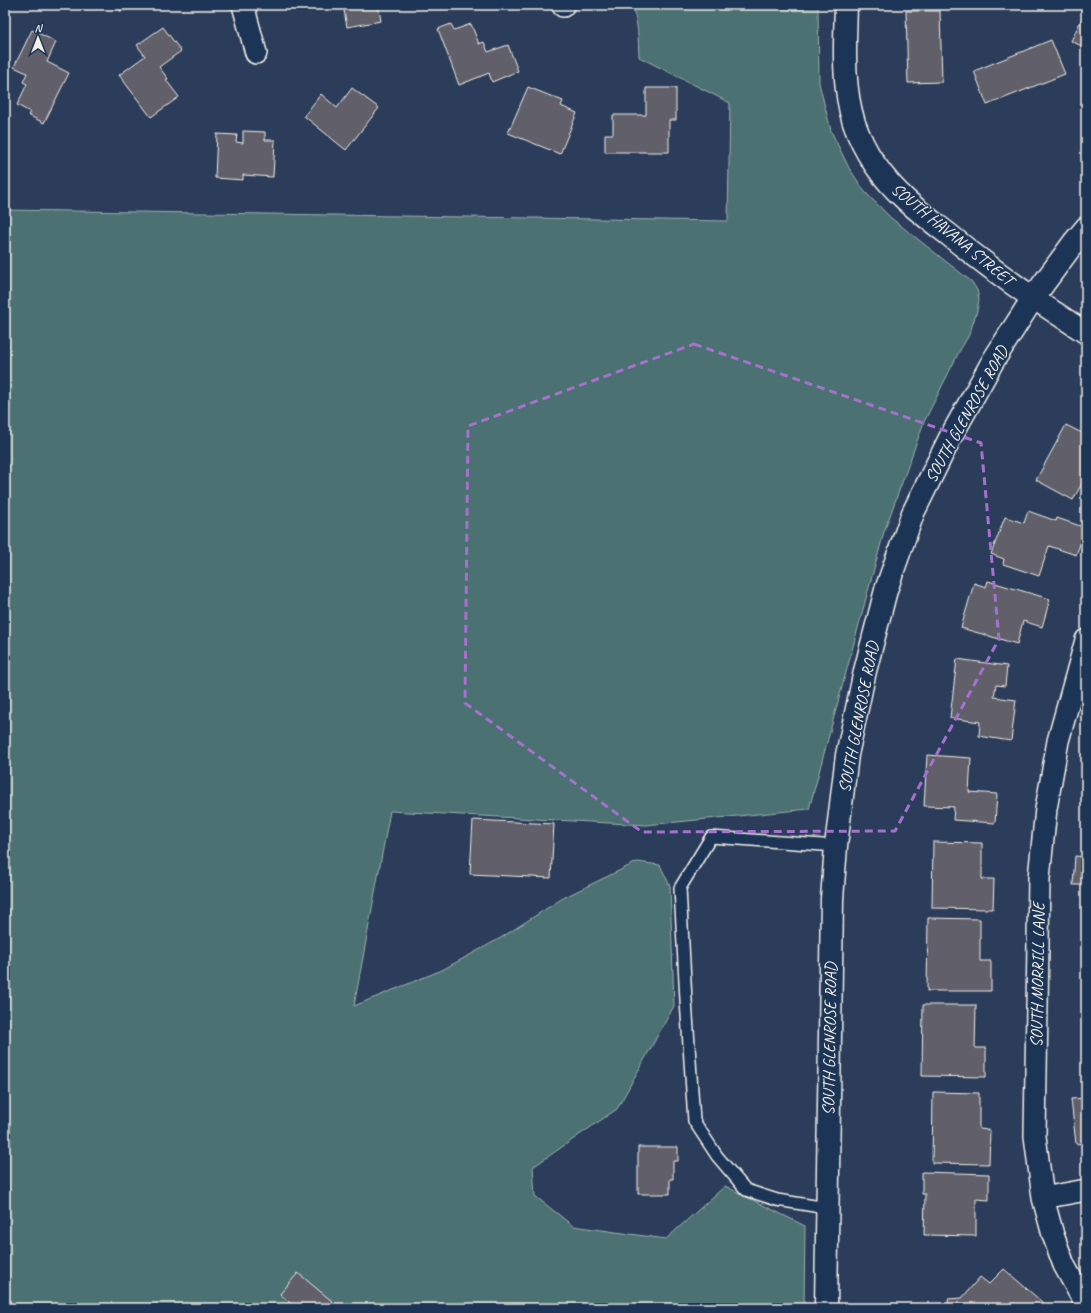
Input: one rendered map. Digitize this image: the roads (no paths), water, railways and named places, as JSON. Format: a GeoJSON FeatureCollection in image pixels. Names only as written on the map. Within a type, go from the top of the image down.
{"type":"FeatureCollection","features":[{"type":"Feature","properties":{"kind":"street"},"geometry":{"type":"LineString","coordinates":[[243,5],[256,53]]}},
{"type":"Feature","properties":{"kind":"street","name":"SOUTH HAVANA STREET"},"geometry":{"type":"LineString","coordinates":[[846,5],[845,72],[848,96],[854,122],[865,148],[880,172],[905,200],[990,268],[1033,298]]}},
{"type":"Feature","properties":{"kind":"street","name":"SOUTH GLENROSE ROAD"},"geometry":{"type":"LineString","coordinates":[[826,1308],[832,899],[836,846],[847,755],[865,671],[886,590],[914,513],[950,438],[993,360],[1033,298],[1086,228]]}},
{"type":"Feature","properties":{"kind":"street"},"geometry":{"type":"LineString","coordinates":[[1033,298],[1086,333]]}},
{"type":"Feature","properties":{"kind":"street","name":"SOUTH MORRILL LANE"},"geometry":{"type":"LineString","coordinates":[[1086,640],[1058,741],[1046,809],[1039,878],[1035,1136],[1043,1198],[1052,1235],[1064,1265],[1086,1305]]}},
{"type":"Feature","properties":{"kind":"street"},"geometry":{"type":"LineString","coordinates":[[1043,1198],[1086,1190]]}},
{"type":"Feature","properties":{"kind":"lane"},"geometry":{"type":"LineString","coordinates":[[827,1208],[777,1200],[746,1190],[717,1156],[694,1121],[680,888],[711,837],[836,846]]}}]}
